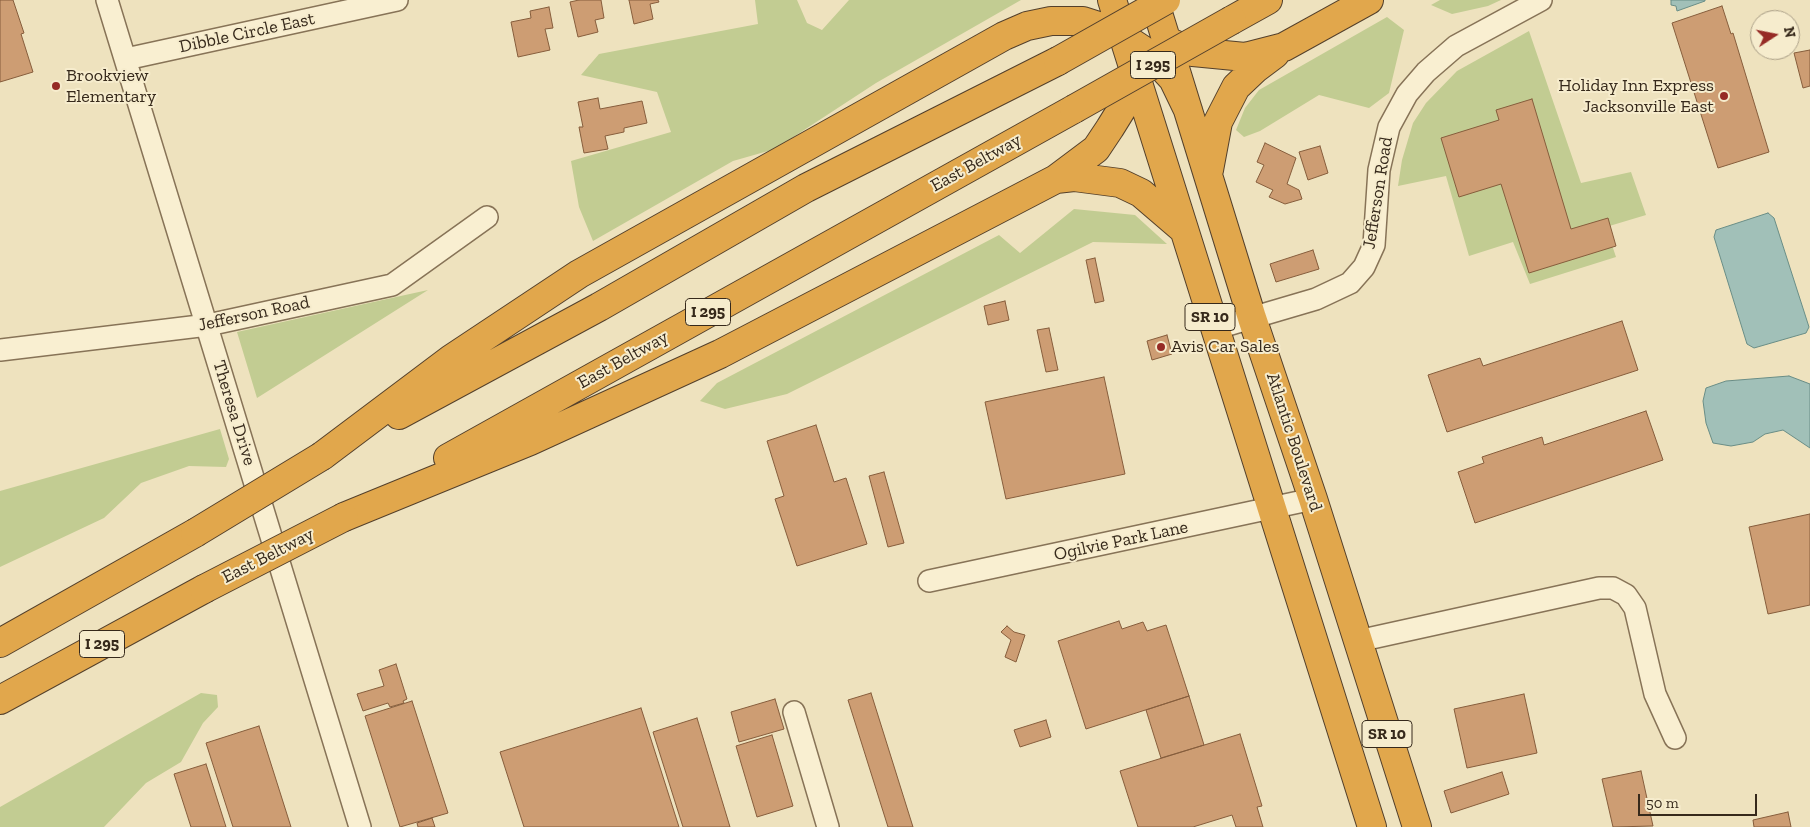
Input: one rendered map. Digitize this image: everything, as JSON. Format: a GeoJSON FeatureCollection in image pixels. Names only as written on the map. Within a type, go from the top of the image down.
{"type":"FeatureCollection","features":[{"type":"Feature","properties":{"kind":"highway"},"geometry":{"type":"LineString","coordinates":[[322,456],[451,359],[579,274],[1030,21],[1046,10],[1053,0]]}},
{"type":"Feature","properties":{"kind":"highway"},"geometry":{"type":"LineString","coordinates":[[1112,0],[1148,27],[1193,52],[1245,57],[1284,47]]}},
{"type":"Feature","properties":{"kind":"highway","name":"Atlantic Boulevard"},"geometry":{"type":"LineString","coordinates":[[1117,0],[1128,18],[1148,27],[1188,110],[1252,318],[1313,499],[1417,827]]}},
{"type":"Feature","properties":{"kind":"highway","name":"East Beltway"},"geometry":{"type":"LineString","coordinates":[[0,700],[204,589],[344,517],[1268,0]]}},
{"type":"Feature","properties":{"kind":"highway"},"geometry":{"type":"LineString","coordinates":[[1208,177],[1218,122],[1236,86],[1254,69],[1284,47],[1369,0]]}},
{"type":"Feature","properties":{"kind":"highway"},"geometry":{"type":"LineString","coordinates":[[1004,36],[1027,26],[1051,21],[1083,22],[1114,31],[1148,27]]}},
{"type":"Feature","properties":{"kind":"highway"},"geometry":{"type":"LineString","coordinates":[[0,643],[194,533],[322,456],[599,307],[806,188],[1058,60],[1148,27]]}},
{"type":"Feature","properties":{"kind":"highway"},"geometry":{"type":"LineString","coordinates":[[344,517],[530,441],[720,354],[1056,179],[1096,149],[1122,107],[1148,27]]}},
{"type":"Feature","properties":{"kind":"highway","name":"SR 10"},"geometry":{"type":"LineString","coordinates":[[1148,27],[1146,80],[1150,125],[1372,827]]}},
{"type":"Feature","properties":{"kind":"highway"},"geometry":{"type":"LineString","coordinates":[[1056,179],[1074,177],[1120,183],[1141,193],[1183,229]]}},
{"type":"Feature","properties":{"kind":"street","name":"Theresa Drive"},"geometry":{"type":"LineString","coordinates":[[107,0],[208,325],[360,827]]}},
{"type":"Feature","properties":{"kind":"street","name":"Dibble Circle East"},"geometry":{"type":"LineString","coordinates":[[126,59],[397,0]]}},
{"type":"Feature","properties":{"kind":"street","name":"Jefferson Road"},"geometry":{"type":"LineString","coordinates":[[1214,328],[1334,292],[1350,283],[1364,268],[1374,246],[1379,170],[1389,127],[1406,94],[1426,72],[1456,46],[1541,0]]}},
{"type":"Feature","properties":{"kind":"street","name":"Jefferson Road"},"geometry":{"type":"LineString","coordinates":[[0,350],[208,325],[392,285],[487,217]]}},
{"type":"Feature","properties":{"kind":"street","name":"Ogilvie Park Lane"},"geometry":{"type":"LineString","coordinates":[[929,581],[1313,499]]}},
{"type":"Feature","properties":{"kind":"street"},"geometry":{"type":"LineString","coordinates":[[1358,641],[1599,588],[1613,588],[1626,595],[1635,608],[1655,694],[1675,738]]}},
{"type":"Feature","properties":{"kind":"street"},"geometry":{"type":"LineString","coordinates":[[794,712],[828,827]]}},
{"type":"Feature","properties":{"kind":"green space"},"geometry":{"type":"Polygon","coordinates":[[[755,0],[797,0],[807,23],[822,30],[849,0],[1021,0],[876,83],[775,149],[733,161],[593,241],[579,207],[571,161],[671,132],[657,92],[581,75],[599,54],[758,24],[755,0]]]}},
{"type":"Feature","properties":{"kind":"green space"},"geometry":{"type":"Polygon","coordinates":[[[1440,0],[1501,0],[1488,6],[1452,14],[1431,5],[1440,0]]]}},
{"type":"Feature","properties":{"kind":"green space"},"geometry":{"type":"Polygon","coordinates":[[[1387,17],[1404,30],[1389,93],[1369,108],[1319,95],[1260,131],[1244,137],[1236,130],[1245,108],[1259,90],[1387,17]]]}},
{"type":"Feature","properties":{"kind":"green space"},"geometry":{"type":"Polygon","coordinates":[[[1529,31],[1581,183],[1631,172],[1646,215],[1606,227],[1616,257],[1530,284],[1513,242],[1469,256],[1446,176],[1398,186],[1402,160],[1413,123],[1426,103],[1457,71],[1529,31]]]}},
{"type":"Feature","properties":{"kind":"green space"},"geometry":{"type":"Polygon","coordinates":[[[1074,209],[1135,215],[1167,244],[1093,242],[787,394],[725,409],[700,401],[717,383],[999,235],[1020,253],[1074,209]]]}},
{"type":"Feature","properties":{"kind":"green space"},"geometry":{"type":"Polygon","coordinates":[[[428,290],[257,398],[237,332],[428,290]]]}},
{"type":"Feature","properties":{"kind":"green space"},"geometry":{"type":"Polygon","coordinates":[[[220,429],[229,459],[226,467],[189,466],[141,483],[104,518],[0,567],[0,491],[220,429]]]}},
{"type":"Feature","properties":{"kind":"green space"},"geometry":{"type":"Polygon","coordinates":[[[201,693],[217,695],[218,707],[203,723],[181,762],[146,783],[104,827],[0,827],[0,807],[201,693]]]}},
{"type":"Feature","properties":{"kind":"water"},"geometry":{"type":"Polygon","coordinates":[[[1671,0],[1705,1],[1677,11],[1676,6],[1671,5],[1671,0]]]}},
{"type":"Feature","properties":{"kind":"water"},"geometry":{"type":"Polygon","coordinates":[[[1768,213],[1774,218],[1809,327],[1806,333],[1754,348],[1747,344],[1714,237],[1716,230],[1768,213]]]}},
{"type":"Feature","properties":{"kind":"water"},"geometry":{"type":"Polygon","coordinates":[[[1789,376],[1810,384],[1810,448],[1783,430],[1765,434],[1753,442],[1731,446],[1713,443],[1706,423],[1703,401],[1706,388],[1726,381],[1789,376]]]}},
{"type":"Feature","properties":{"kind":"building"},"geometry":{"type":"Polygon","coordinates":[[[0,0],[13,0],[24,33],[21,34],[33,72],[0,82],[0,0]]]}},
{"type":"Feature","properties":{"kind":"building"},"geometry":{"type":"Polygon","coordinates":[[[601,0],[604,18],[595,20],[598,32],[578,37],[570,2],[601,0]]]}},
{"type":"Feature","properties":{"kind":"building"},"geometry":{"type":"Polygon","coordinates":[[[629,0],[658,0],[659,2],[650,4],[653,19],[634,24],[629,0]]]}},
{"type":"Feature","properties":{"kind":"building","name":"Holiday Inn Express Jacksonville East"},"geometry":{"type":"Polygon","coordinates":[[[1722,6],[1731,34],[1733,33],[1769,152],[1718,168],[1672,23],[1722,6]]]}},
{"type":"Feature","properties":{"kind":"building"},"geometry":{"type":"Polygon","coordinates":[[[549,7],[553,28],[545,29],[550,50],[518,57],[511,22],[531,18],[530,11],[549,7]]]}},
{"type":"Feature","properties":{"kind":"building"},"geometry":{"type":"Polygon","coordinates":[[[1810,50],[1810,86],[1803,88],[1796,60],[1800,60],[1800,52],[1810,50]]]}},
{"type":"Feature","properties":{"kind":"building"},"geometry":{"type":"Polygon","coordinates":[[[598,98],[600,109],[642,101],[647,123],[624,128],[624,132],[605,136],[608,149],[584,153],[579,127],[583,127],[578,102],[598,98]]]}},
{"type":"Feature","properties":{"kind":"building"},"geometry":{"type":"Polygon","coordinates":[[[1532,99],[1571,229],[1608,218],[1616,246],[1529,273],[1501,184],[1459,197],[1441,138],[1499,120],[1496,110],[1532,99]]]}},
{"type":"Feature","properties":{"kind":"building"},"geometry":{"type":"Polygon","coordinates":[[[1265,143],[1296,158],[1287,184],[1299,190],[1302,199],[1285,204],[1269,197],[1273,190],[1256,182],[1264,165],[1257,162],[1265,143]]]}},
{"type":"Feature","properties":{"kind":"building"},"geometry":{"type":"Polygon","coordinates":[[[1320,146],[1328,173],[1308,180],[1299,152],[1320,146]]]}},
{"type":"Feature","properties":{"kind":"building"},"geometry":{"type":"Polygon","coordinates":[[[1313,250],[1319,269],[1276,282],[1270,264],[1313,250]]]}},
{"type":"Feature","properties":{"kind":"building"},"geometry":{"type":"Polygon","coordinates":[[[1095,258],[1104,301],[1095,303],[1086,260],[1095,258]]]}},
{"type":"Feature","properties":{"kind":"building"},"geometry":{"type":"Polygon","coordinates":[[[1005,301],[1009,320],[988,325],[984,306],[1005,301]]]}},
{"type":"Feature","properties":{"kind":"building"},"geometry":{"type":"Polygon","coordinates":[[[1622,321],[1638,370],[1447,432],[1428,375],[1480,358],[1483,366],[1622,321]]]}},
{"type":"Feature","properties":{"kind":"building"},"geometry":{"type":"Polygon","coordinates":[[[1049,328],[1058,370],[1046,372],[1037,330],[1049,328]]]}},
{"type":"Feature","properties":{"kind":"building"},"geometry":{"type":"Polygon","coordinates":[[[1167,335],[1172,354],[1152,360],[1147,341],[1167,335]]]}},
{"type":"Feature","properties":{"kind":"building"},"geometry":{"type":"Polygon","coordinates":[[[1104,377],[1125,474],[1006,499],[985,402],[1104,377]]]}},
{"type":"Feature","properties":{"kind":"building"},"geometry":{"type":"Polygon","coordinates":[[[1646,411],[1663,460],[1475,523],[1458,472],[1484,463],[1482,457],[1542,437],[1544,445],[1646,411]]]}},
{"type":"Feature","properties":{"kind":"building"},"geometry":{"type":"Polygon","coordinates":[[[816,425],[834,482],[846,478],[867,544],[797,566],[775,499],[784,496],[767,441],[816,425]]]}},
{"type":"Feature","properties":{"kind":"building"},"geometry":{"type":"Polygon","coordinates":[[[884,472],[904,543],[888,547],[869,476],[884,472]]]}},
{"type":"Feature","properties":{"kind":"building"},"geometry":{"type":"Polygon","coordinates":[[[1810,514],[1810,605],[1768,614],[1749,527],[1810,514]]]}},
{"type":"Feature","properties":{"kind":"building"},"geometry":{"type":"Polygon","coordinates":[[[1119,621],[1122,629],[1143,622],[1147,631],[1166,625],[1189,696],[1086,729],[1058,641],[1119,621]]]}},
{"type":"Feature","properties":{"kind":"building"},"geometry":{"type":"Polygon","coordinates":[[[1007,626],[1014,632],[1025,635],[1016,662],[1005,657],[1011,640],[1001,632],[1007,626]]]}},
{"type":"Feature","properties":{"kind":"building"},"geometry":{"type":"Polygon","coordinates":[[[396,664],[407,699],[403,701],[404,703],[390,707],[388,703],[363,711],[357,694],[384,686],[379,670],[396,664]]]}},
{"type":"Feature","properties":{"kind":"building"},"geometry":{"type":"Polygon","coordinates":[[[871,693],[913,827],[888,827],[848,700],[871,693]]]}},
{"type":"Feature","properties":{"kind":"building"},"geometry":{"type":"Polygon","coordinates":[[[1524,694],[1537,753],[1467,768],[1454,709],[1524,694]]]}},
{"type":"Feature","properties":{"kind":"building"},"geometry":{"type":"Polygon","coordinates":[[[1189,696],[1204,745],[1161,758],[1146,710],[1189,696]]]}},
{"type":"Feature","properties":{"kind":"building"},"geometry":{"type":"Polygon","coordinates":[[[775,699],[784,729],[739,742],[731,712],[775,699]]]}},
{"type":"Feature","properties":{"kind":"building"},"geometry":{"type":"Polygon","coordinates":[[[412,701],[448,813],[400,827],[365,716],[412,701]]]}},
{"type":"Feature","properties":{"kind":"building"},"geometry":{"type":"Polygon","coordinates":[[[641,708],[679,827],[524,827],[500,752],[641,708]]]}},
{"type":"Feature","properties":{"kind":"building"},"geometry":{"type":"Polygon","coordinates":[[[697,718],[730,827],[683,827],[653,732],[697,718]]]}},
{"type":"Feature","properties":{"kind":"building"},"geometry":{"type":"Polygon","coordinates":[[[1046,720],[1051,737],[1020,747],[1014,730],[1046,720]]]}},
{"type":"Feature","properties":{"kind":"building"},"geometry":{"type":"Polygon","coordinates":[[[259,726],[291,827],[233,827],[206,743],[259,726]]]}},
{"type":"Feature","properties":{"kind":"building"},"geometry":{"type":"Polygon","coordinates":[[[1240,734],[1262,806],[1257,807],[1263,827],[1236,827],[1232,815],[1193,827],[1138,827],[1120,771],[1240,734]]]}},
{"type":"Feature","properties":{"kind":"building"},"geometry":{"type":"Polygon","coordinates":[[[772,735],[793,806],[757,817],[736,746],[772,735]]]}},
{"type":"Feature","properties":{"kind":"building"},"geometry":{"type":"Polygon","coordinates":[[[206,764],[226,827],[191,827],[174,774],[206,764]]]}},
{"type":"Feature","properties":{"kind":"building"},"geometry":{"type":"Polygon","coordinates":[[[1641,771],[1653,826],[1613,827],[1602,779],[1641,771]]]}},
{"type":"Feature","properties":{"kind":"building"},"geometry":{"type":"Polygon","coordinates":[[[1502,772],[1509,794],[1451,813],[1444,791],[1502,772]]]}},
{"type":"Feature","properties":{"kind":"building"},"geometry":{"type":"Polygon","coordinates":[[[1788,812],[1791,827],[1754,827],[1753,820],[1788,812]]]}},
{"type":"Feature","properties":{"kind":"building"},"geometry":{"type":"Polygon","coordinates":[[[432,818],[435,827],[418,827],[417,823],[432,818]]]}},
{"type":"Feature","properties":{"kind":"place","name":"Brookview Elementary"},"geometry":{"type":"Point","coordinates":[56,86]}},
{"type":"Feature","properties":{"kind":"place","name":"Holiday Inn Express Jacksonville East"},"geometry":{"type":"Point","coordinates":[1724,96]}},
{"type":"Feature","properties":{"kind":"place","name":"Avis Car Sales"},"geometry":{"type":"Point","coordinates":[1161,347]}}]}
